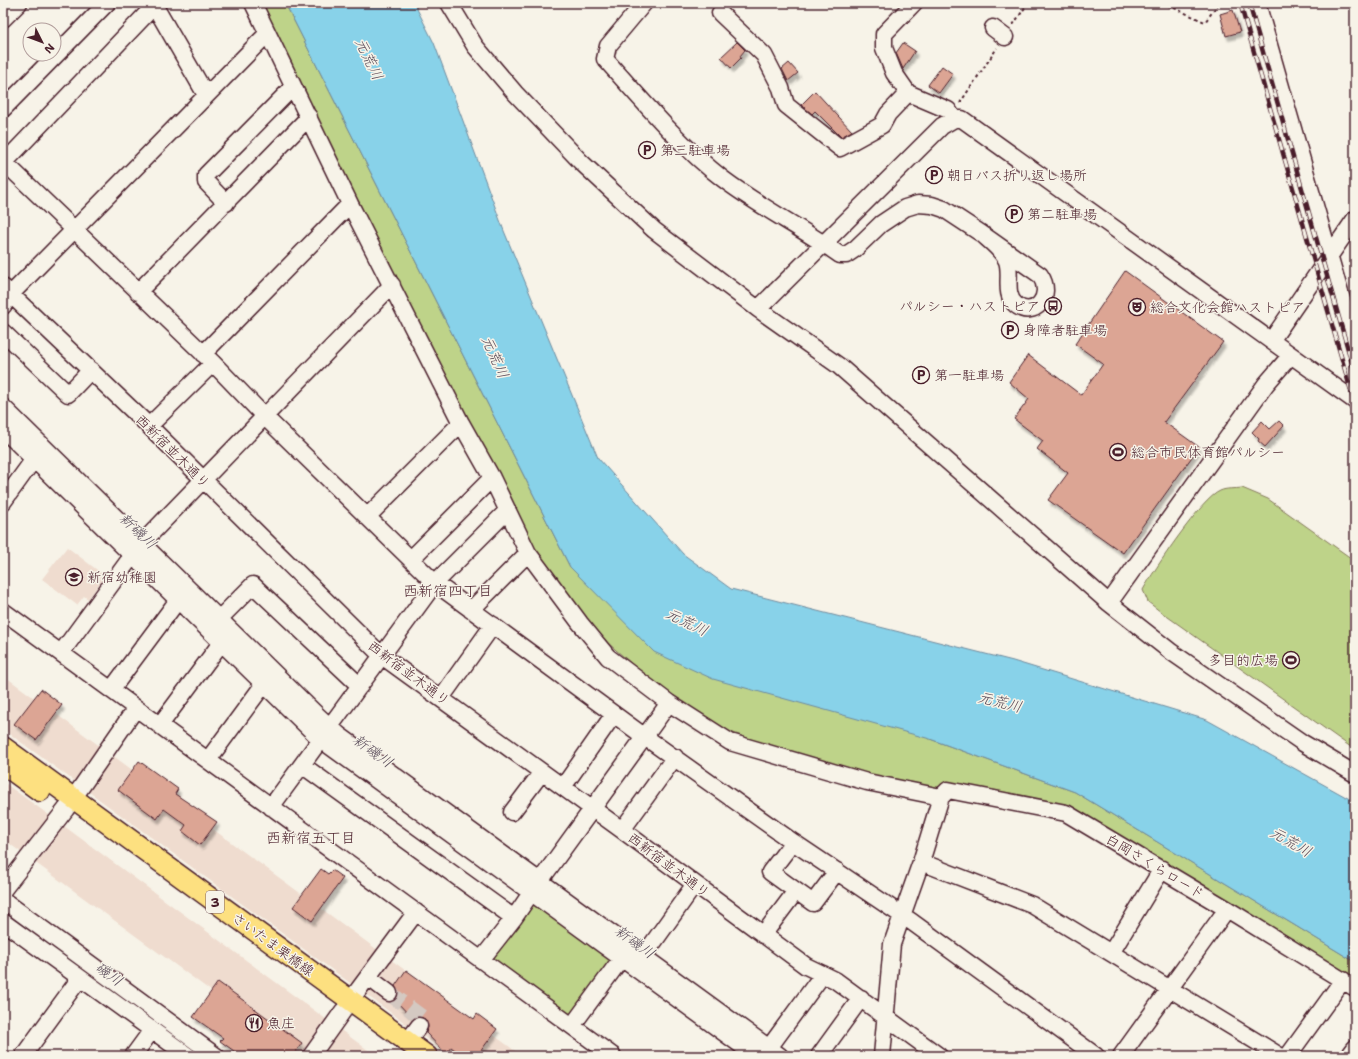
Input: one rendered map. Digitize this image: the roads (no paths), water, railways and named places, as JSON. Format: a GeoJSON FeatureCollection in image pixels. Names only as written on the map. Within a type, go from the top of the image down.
{"type":"FeatureCollection","features":[{"type":"Feature","properties":{"kind":"main road","name":"さいたま栗橋線"},"geometry":{"type":"LineString","coordinates":[[3,747],[69,804]]}},
{"type":"Feature","properties":{"kind":"main road","name":"さいたま栗橋線"},"geometry":{"type":"LineString","coordinates":[[3,764],[69,804],[406,1049],[427,1056]]}},
{"type":"Feature","properties":{"kind":"street"},"geometry":{"type":"LineString","coordinates":[[3,19],[19,3]]}},
{"type":"Feature","properties":{"kind":"street"},"geometry":{"type":"LineString","coordinates":[[3,109],[107,3]]}},
{"type":"Feature","properties":{"kind":"street"},"geometry":{"type":"LineString","coordinates":[[252,3],[309,117],[350,204],[461,423],[492,478],[528,553],[580,623],[608,656],[669,703],[730,742],[867,782],[941,797],[921,862],[892,944],[882,1056]]}},
{"type":"Feature","properties":{"kind":"street"},"geometry":{"type":"LineString","coordinates":[[449,3],[475,46],[515,93],[581,162],[654,230],[758,309],[839,366],[1108,603],[1170,651],[1225,690],[1303,743],[1355,774]]}},
{"type":"Feature","properties":{"kind":"street"},"geometry":{"type":"LineString","coordinates":[[644,3],[608,46],[605,59],[647,106],[698,157],[722,178],[840,255],[846,255],[881,224],[905,208],[918,204],[932,204],[944,209],[982,234],[1040,275],[1045,282],[1047,290],[1044,299],[1032,308],[1024,309],[1016,306],[1011,300],[1008,292],[1009,283],[1007,262],[1001,251],[982,234]]}},
{"type":"Feature","properties":{"kind":"street"},"geometry":{"type":"LineString","coordinates":[[914,3],[884,34],[884,48],[894,73],[908,93],[948,110],[954,119]]}},
{"type":"Feature","properties":{"kind":"street"},"geometry":{"type":"LineString","coordinates":[[1257,3],[1355,345]]}},
{"type":"Feature","properties":{"kind":"street"},"geometry":{"type":"LineString","coordinates":[[206,95],[154,4],[3,162],[208,358],[265,417],[435,583],[645,737],[793,842],[902,915],[1096,1056]]}},
{"type":"Feature","properties":{"kind":"street"},"geometry":{"type":"LineString","coordinates":[[720,13],[764,55],[781,88],[786,105],[840,148],[882,125],[888,114],[908,93]]}},
{"type":"Feature","properties":{"kind":"street"},"geometry":{"type":"LineString","coordinates":[[6,296],[74,230],[267,34]]}},
{"type":"Feature","properties":{"kind":"street"},"geometry":{"type":"LineString","coordinates":[[226,203],[206,182],[206,175],[293,87]]}},
{"type":"Feature","properties":{"kind":"street"},"geometry":{"type":"LineString","coordinates":[[138,292],[309,117]]}},
{"type":"Feature","properties":{"kind":"street"},"geometry":{"type":"LineString","coordinates":[[758,309],[942,126],[954,119],[962,119],[1355,401]]}},
{"type":"Feature","properties":{"kind":"street"},"geometry":{"type":"LineString","coordinates":[[149,426],[208,358],[350,204]]}},
{"type":"Feature","properties":{"kind":"street"},"geometry":{"type":"LineString","coordinates":[[1271,341],[1355,219]]}},
{"type":"Feature","properties":{"kind":"street"},"geometry":{"type":"LineString","coordinates":[[1009,283],[1015,275],[1023,271],[1032,271],[1040,275]]}},
{"type":"Feature","properties":{"kind":"street"},"geometry":{"type":"LineString","coordinates":[[142,543],[392,286]]}},
{"type":"Feature","properties":{"kind":"street","name":"西新宿並木通り"},"geometry":{"type":"LineString","coordinates":[[6,296],[91,370],[382,656],[563,786],[592,810],[622,830],[806,966],[823,974],[861,998],[939,1056]]}},
{"type":"Feature","properties":{"kind":"street"},"geometry":{"type":"LineString","coordinates":[[3,332],[68,394],[91,370]]}},
{"type":"Feature","properties":{"kind":"street"},"geometry":{"type":"LineString","coordinates":[[1108,603],[1266,384],[1291,354]]}},
{"type":"Feature","properties":{"kind":"street"},"geometry":{"type":"LineString","coordinates":[[3,407],[219,619],[325,733]]}},
{"type":"Feature","properties":{"kind":"street"},"geometry":{"type":"LineString","coordinates":[[367,516],[461,423]]}},
{"type":"Feature","properties":{"kind":"street"},"geometry":{"type":"LineString","coordinates":[[3,429],[264,684],[325,733],[535,887],[643,957],[767,1054]]}},
{"type":"Feature","properties":{"kind":"street"},"geometry":{"type":"LineString","coordinates":[[3,502],[34,458]]}},
{"type":"Feature","properties":{"kind":"street"},"geometry":{"type":"LineString","coordinates":[[411,559],[492,478]]}},
{"type":"Feature","properties":{"kind":"street"},"geometry":{"type":"LineString","coordinates":[[271,807],[435,583],[507,511]]}},
{"type":"Feature","properties":{"kind":"street"},"geometry":{"type":"LineString","coordinates":[[472,610],[528,553]]}},
{"type":"Feature","properties":{"kind":"street"},"geometry":{"type":"LineString","coordinates":[[61,653],[132,556]]}},
{"type":"Feature","properties":{"kind":"street"},"geometry":{"type":"LineString","coordinates":[[219,619],[253,585],[360,686]]}},
{"type":"Feature","properties":{"kind":"street"},"geometry":{"type":"LineString","coordinates":[[112,690],[178,600]]}},
{"type":"Feature","properties":{"kind":"street"},"geometry":{"type":"LineString","coordinates":[[3,611],[613,1056]]}},
{"type":"Feature","properties":{"kind":"street"},"geometry":{"type":"LineString","coordinates":[[441,698],[493,626]]}},
{"type":"Feature","properties":{"kind":"street"},"geometry":{"type":"LineString","coordinates":[[160,725],[222,643]]}},
{"type":"Feature","properties":{"kind":"street"},"geometry":{"type":"LineString","coordinates":[[208,760],[264,684]]}},
{"type":"Feature","properties":{"kind":"street"},"geometry":{"type":"LineString","coordinates":[[481,960],[514,918],[669,703]]}},
{"type":"Feature","properties":{"kind":"street"},"geometry":{"type":"LineString","coordinates":[[3,890],[69,804],[136,708]]}},
{"type":"Feature","properties":{"kind":"street"},"geometry":{"type":"LineString","coordinates":[[563,786],[614,714]]}},
{"type":"Feature","properties":{"kind":"street"},"geometry":{"type":"LineString","coordinates":[[622,830],[675,757]]}},
{"type":"Feature","properties":{"kind":"street"},"geometry":{"type":"LineString","coordinates":[[302,764],[514,918]]}},
{"type":"Feature","properties":{"kind":"street"},"geometry":{"type":"LineString","coordinates":[[512,812],[542,772]]}},
{"type":"Feature","properties":{"kind":"street","name":"白岡さくらロード"},"geometry":{"type":"LineString","coordinates":[[941,797],[948,790],[1066,813],[1162,869],[1349,984]]}},
{"type":"Feature","properties":{"kind":"street"},"geometry":{"type":"LineString","coordinates":[[793,842],[770,872],[813,903],[837,871]]}},
{"type":"Feature","properties":{"kind":"street"},"geometry":{"type":"LineString","coordinates":[[921,862],[1032,905],[1280,1056]]}},
{"type":"Feature","properties":{"kind":"street"},"geometry":{"type":"LineString","coordinates":[[1111,953],[1162,869]]}},
{"type":"Feature","properties":{"kind":"street"},"geometry":{"type":"LineString","coordinates":[[643,957],[695,884]]}},
{"type":"Feature","properties":{"kind":"street"},"geometry":{"type":"LineString","coordinates":[[535,887],[621,959],[767,1054]]}},
{"type":"Feature","properties":{"kind":"street"},"geometry":{"type":"LineString","coordinates":[[763,935],[796,891]]}},
{"type":"Feature","properties":{"kind":"street"},"geometry":{"type":"LineString","coordinates":[[3,900],[216,1056]]}},
{"type":"Feature","properties":{"kind":"street"},"geometry":{"type":"LineString","coordinates":[[1121,1056],[1227,909]]}},
{"type":"Feature","properties":{"kind":"street"},"geometry":{"type":"LineString","coordinates":[[311,1056],[416,912]]}},
{"type":"Feature","properties":{"kind":"street"},"geometry":{"type":"LineString","coordinates":[[4,926],[80,978],[188,1056]]}},
{"type":"Feature","properties":{"kind":"street"},"geometry":{"type":"LineString","coordinates":[[572,1026],[621,959]]}},
{"type":"Feature","properties":{"kind":"street"},"geometry":{"type":"LineString","coordinates":[[767,1054],[823,974]]}},
{"type":"Feature","properties":{"kind":"street"},"geometry":{"type":"LineString","coordinates":[[368,977],[390,993]]}},
{"type":"Feature","properties":{"kind":"street"},"geometry":{"type":"LineString","coordinates":[[23,1056],[80,978]]}},
{"type":"Feature","properties":{"kind":"street"},"geometry":{"type":"LineString","coordinates":[[1288,1056],[1349,984]]}},
{"type":"Feature","properties":{"kind":"street"},"geometry":{"type":"LineString","coordinates":[[819,1056],[861,998]]}},
{"type":"Feature","properties":{"kind":"street"},"geometry":{"type":"LineString","coordinates":[[406,1049],[419,1026]]}},
{"type":"Feature","properties":{"kind":"street"},"geometry":{"type":"LineString","coordinates":[[133,1056],[152,1030]]}},
{"type":"Feature","properties":{"kind":"street"},"geometry":{"type":"LineString","coordinates":[[1349,1056],[1355,1048]]}},
{"type":"Feature","properties":{"kind":"water","name":"元荒川"},"geometry":{"type":"Polygon","coordinates":[[[285,3],[414,3],[434,43],[504,231],[598,458],[683,554],[731,589],[1013,661],[1207,720],[1355,802],[1355,962],[1075,792],[930,739],[713,679],[654,652],[570,567],[285,3]]]}},
{"type":"Feature","properties":{"kind":"waterway","name":"磯川"},"geometry":{"type":"LineString","coordinates":[[3,912],[10,918]]}},
{"type":"Feature","properties":{"kind":"waterway","name":"磯川"},"geometry":{"type":"LineString","coordinates":[[191,1050],[200,1056]]}},
{"type":"Feature","properties":{"kind":"tunnel"},"geometry":{"type":"LineString","coordinates":[[389,993],[424,1019],[419,1026]]}},
{"type":"Feature","properties":{"kind":"railway"},"geometry":{"type":"LineString","coordinates":[[1240,3],[1355,405]]}},
{"type":"Feature","properties":{"kind":"railway"},"geometry":{"type":"LineString","coordinates":[[1249,3],[1355,374]]}},
{"type":"Feature","properties":{"kind":"place","name":"第三駐車場"},"geometry":{"type":"Point","coordinates":[647,150]}},
{"type":"Feature","properties":{"kind":"place","name":"朝日バス折り返し場所"},"geometry":{"type":"Point","coordinates":[934,175]}},
{"type":"Feature","properties":{"kind":"place","name":"第二駐車場"},"geometry":{"type":"Point","coordinates":[1014,214]}},
{"type":"Feature","properties":{"kind":"place","name":"パルシー・ハストピア"},"geometry":{"type":"Point","coordinates":[1053,306]}},
{"type":"Feature","properties":{"kind":"place","name":"総合文化会館ハストピア"},"geometry":{"type":"Point","coordinates":[1137,307]}},
{"type":"Feature","properties":{"kind":"place","name":"身障者駐車場"},"geometry":{"type":"Point","coordinates":[1010,330]}},
{"type":"Feature","properties":{"kind":"place","name":"第一駐車場"},"geometry":{"type":"Point","coordinates":[921,375]}},
{"type":"Feature","properties":{"kind":"place","name":"総合市民体育館パルシー"},"geometry":{"type":"Point","coordinates":[1118,452]}},
{"type":"Feature","properties":{"kind":"place","name":"新宿幼稚園"},"geometry":{"type":"Point","coordinates":[74,577]}},
{"type":"Feature","properties":{"kind":"place","name":"多目的広場"},"geometry":{"type":"Point","coordinates":[1291,660]}},
{"type":"Feature","properties":{"kind":"place","name":"魚庄"},"geometry":{"type":"Point","coordinates":[254,1023]}},
{"type":"Feature","properties":{"kind":"district","name":"西新宿四丁目"},"geometry":{"type":"Point","coordinates":[448,591]}},
{"type":"Feature","properties":{"kind":"district","name":"西新宿五丁目"},"geometry":{"type":"Point","coordinates":[311,838]}},
{"type":"Feature","properties":{"kind":"water label","name":"新磯川"},"geometry":{"type":"Point","coordinates":[138,531]}},
{"type":"Feature","properties":{"kind":"water label","name":"新磯川"},"geometry":{"type":"Point","coordinates":[373,751]}},
{"type":"Feature","properties":{"kind":"water label","name":"新磯川"},"geometry":{"type":"Point","coordinates":[635,942]}}]}
